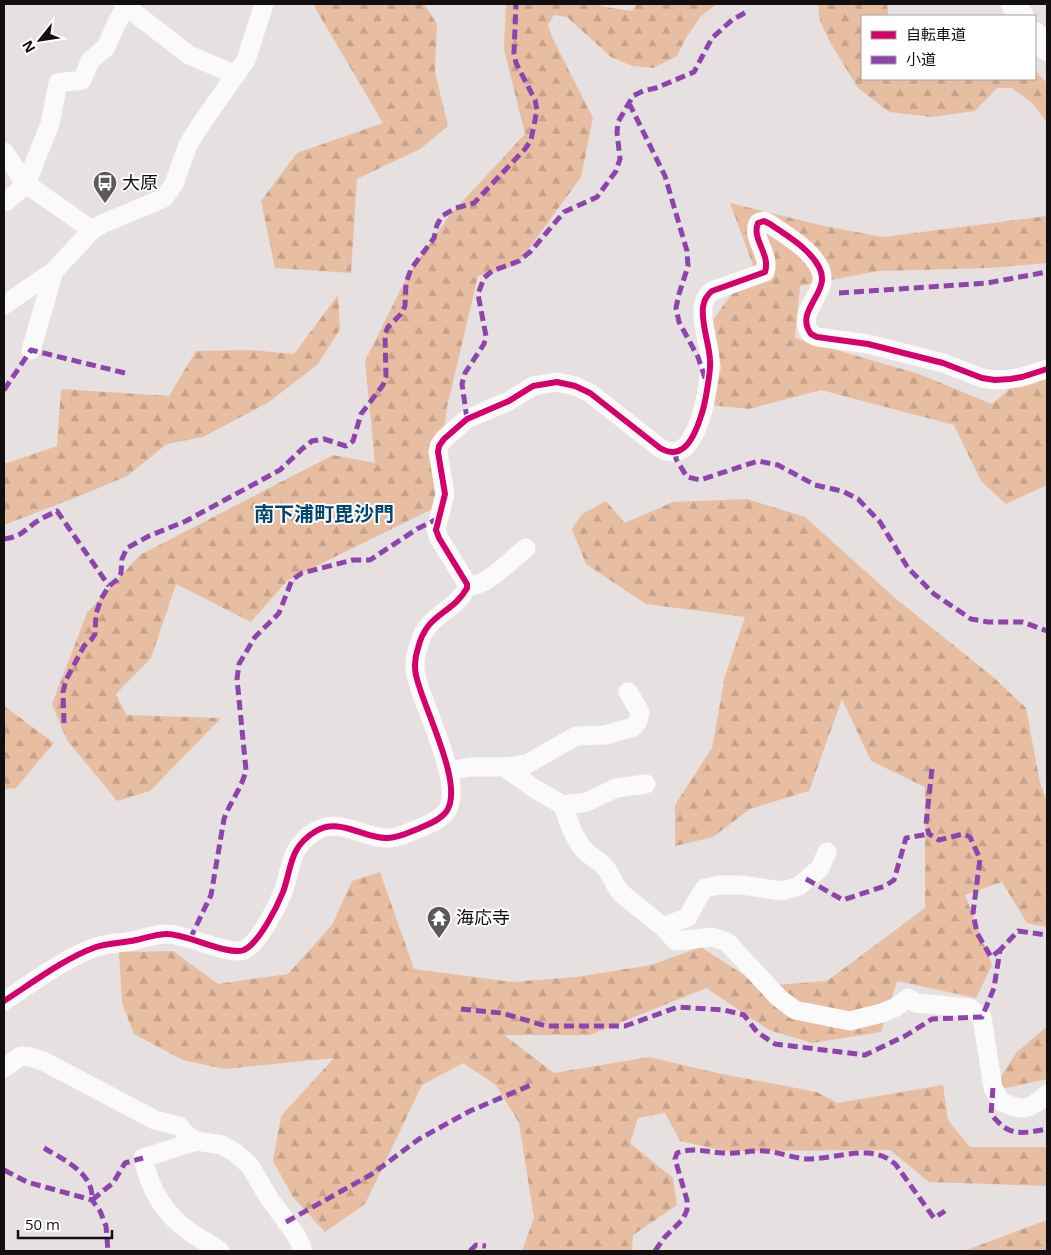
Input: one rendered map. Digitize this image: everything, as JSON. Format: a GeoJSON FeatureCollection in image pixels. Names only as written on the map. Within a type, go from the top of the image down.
{"type":"FeatureCollection","features":[{"type":"Feature","properties":{"kind":"main road"},"geometry":{"type":"LineString","coordinates":[[1013,4],[1021,15]]}},
{"type":"Feature","properties":{"kind":"main road"},"geometry":{"type":"LineString","coordinates":[[1036,35],[1047,49]]}},
{"type":"Feature","properties":{"kind":"street"},"geometry":{"type":"LineString","coordinates":[[4,305],[54,271],[92,230],[164,198],[174,184],[188,145],[246,60],[264,4]]}},
{"type":"Feature","properties":{"kind":"street"},"geometry":{"type":"LineString","coordinates":[[4,202],[26,184],[50,124],[58,83],[82,80],[90,61],[106,47],[125,5],[189,55],[236,75]]}},
{"type":"Feature","properties":{"kind":"street"},"geometry":{"type":"LineString","coordinates":[[4,152],[26,184],[92,230]]}},
{"type":"Feature","properties":{"kind":"street"},"geometry":{"type":"LineString","coordinates":[[526,548],[485,581],[474,587],[468,586],[436,530],[445,494],[438,452],[441,444],[467,419],[474,415],[509,401],[533,386],[557,382],[575,386],[590,393],[660,448],[670,452],[682,449],[687,445],[702,416],[709,372],[710,362],[703,317],[703,305],[706,296],[712,291],[765,272],[767,267],[766,258],[756,230],[758,223],[770,224],[793,240],[807,251],[819,266],[822,286],[809,308],[806,321],[811,334],[868,344],[942,363],[982,378],[995,380],[1010,379],[1047,369]]}},
{"type":"Feature","properties":{"kind":"street"},"geometry":{"type":"LineString","coordinates":[[31,350],[54,271]]}},
{"type":"Feature","properties":{"kind":"street"},"geometry":{"type":"LineString","coordinates":[[4,1001],[74,958],[98,947],[167,934],[234,952],[246,949],[261,935],[282,893],[293,855],[309,836],[320,829],[339,827],[386,838],[430,824],[442,817],[449,807],[452,792],[449,771],[419,687],[416,674],[416,655],[421,637],[430,622],[458,601],[468,586]]}},
{"type":"Feature","properties":{"kind":"street"},"geometry":{"type":"LineString","coordinates":[[449,771],[470,767],[504,767],[527,764],[576,736],[605,735],[633,727],[638,721],[640,712],[628,692]]}},
{"type":"Feature","properties":{"kind":"street"},"geometry":{"type":"LineString","coordinates":[[504,767],[535,789],[563,805],[588,802],[616,788],[646,784]]}},
{"type":"Feature","properties":{"kind":"street"},"geometry":{"type":"LineString","coordinates":[[563,805],[574,838],[587,853],[606,867],[621,893],[663,927],[676,941],[712,937],[727,942],[779,998],[796,1010],[850,1021],[882,1013],[896,1007],[908,998],[916,1003],[969,1008],[982,1017],[993,1088],[1001,1102],[1018,1108],[1034,1106],[1047,1094]]}},
{"type":"Feature","properties":{"kind":"street"},"geometry":{"type":"LineString","coordinates":[[663,927],[688,917],[696,900],[705,888],[720,885],[741,885],[782,891],[799,886],[820,868],[827,852]]}},
{"type":"Feature","properties":{"kind":"street"},"geometry":{"type":"LineString","coordinates":[[4,1068],[20,1056],[45,1062],[155,1120],[179,1126],[188,1136],[197,1141],[222,1146],[236,1153],[250,1166],[269,1198],[296,1235],[302,1248],[301,1251]]}},
{"type":"Feature","properties":{"kind":"street"},"geometry":{"type":"LineString","coordinates":[[197,1141],[143,1158],[147,1176],[156,1195],[170,1214],[188,1231],[220,1251]]}},
{"type":"Feature","properties":{"kind":"green space"},"geometry":{"type":"Polygon","coordinates":[[[316,4],[424,4],[437,24],[435,72],[448,126],[420,149],[357,179],[351,273],[275,268],[261,201],[297,153],[383,123],[315,8],[316,4]]]}},
{"type":"Feature","properties":{"kind":"green space"},"geometry":{"type":"Polygon","coordinates":[[[506,4],[598,4],[605,7],[632,11],[637,4],[717,4],[701,16],[686,38],[677,56],[653,68],[632,66],[611,57],[567,17],[554,15],[548,25],[552,37],[593,118],[581,177],[517,265],[478,276],[447,407],[434,508],[288,580],[251,622],[176,584],[151,658],[116,694],[126,715],[221,718],[150,791],[117,801],[67,740],[52,704],[87,613],[140,555],[333,455],[375,463],[365,361],[408,275],[449,216],[525,134],[504,49],[506,4]]]}},
{"type":"Feature","properties":{"kind":"green space"},"geometry":{"type":"Polygon","coordinates":[[[818,4],[887,4],[887,15],[861,15],[861,80],[1036,80],[1036,72],[1047,83],[1047,123],[1033,104],[1012,88],[997,88],[975,111],[931,117],[889,112],[858,88],[831,44],[820,21],[818,4]]]}},
{"type":"Feature","properties":{"kind":"green space"},"geometry":{"type":"Polygon","coordinates":[[[730,203],[824,226],[883,237],[1047,216],[1047,263],[991,268],[878,271],[800,286],[795,338],[919,374],[992,404],[1028,373],[1047,364],[1047,485],[1006,504],[981,481],[954,425],[821,390],[749,409],[711,405],[721,368],[713,320],[753,265],[730,203]]]}},
{"type":"Feature","properties":{"kind":"green space"},"geometry":{"type":"Polygon","coordinates":[[[338,295],[340,329],[318,364],[269,402],[203,437],[167,444],[127,476],[4,525],[4,464],[57,446],[61,389],[169,396],[196,351],[250,350],[294,354],[338,295]]]}},
{"type":"Feature","properties":{"kind":"green space"},"geometry":{"type":"Polygon","coordinates":[[[747,499],[805,517],[895,598],[993,677],[1026,708],[1040,783],[1047,802],[1047,927],[1027,923],[1002,882],[965,895],[992,965],[976,998],[897,981],[881,1032],[812,1043],[769,1030],[706,988],[590,1035],[504,1035],[554,1073],[649,1057],[717,1073],[817,1092],[837,1103],[943,1085],[948,1120],[970,1147],[1047,1147],[1047,1186],[929,1182],[890,1150],[725,1151],[680,1141],[665,1113],[638,1118],[630,1143],[673,1178],[677,1205],[633,1235],[632,1251],[522,1251],[534,1218],[519,1123],[496,1085],[463,1063],[422,1085],[365,1204],[325,1232],[293,1197],[273,1161],[281,1116],[334,1058],[224,1069],[183,1060],[134,1034],[122,1003],[119,952],[173,951],[218,984],[288,974],[332,925],[352,881],[380,872],[414,969],[511,982],[576,977],[651,965],[701,947],[761,986],[827,981],[925,908],[925,787],[871,761],[842,699],[809,791],[750,809],[713,837],[675,846],[675,805],[712,748],[725,676],[745,617],[646,604],[586,564],[572,529],[582,514],[606,501],[625,523],[673,502],[747,499]]]}},
{"type":"Feature","properties":{"kind":"green space"},"geometry":{"type":"Polygon","coordinates":[[[4,706],[54,743],[16,788],[4,789],[4,706]]]}},
{"type":"Feature","properties":{"kind":"green space"},"geometry":{"type":"Polygon","coordinates":[[[1047,1026],[1047,1079],[992,1091],[1016,1053],[1047,1026]]]}},
{"type":"Feature","properties":{"kind":"green space"},"geometry":{"type":"Polygon","coordinates":[[[1047,1220],[1047,1251],[964,1251],[1047,1220]]]}},
{"type":"Feature","properties":{"kind":"marked path"},"geometry":{"type":"LineString","coordinates":[[64,723],[63,692],[66,680],[84,646],[95,634],[96,614],[101,599],[109,586],[118,579],[121,573],[122,559],[127,548],[149,536],[186,521],[280,470],[312,441],[324,439],[346,446],[353,441],[361,414],[383,385],[386,377],[385,334],[388,327],[401,314],[405,306],[406,283],[411,269],[434,238],[437,225],[442,216],[456,208],[474,203],[525,149],[531,140],[537,110],[535,100],[516,63],[514,53],[516,4]]}},
{"type":"Feature","properties":{"kind":"marked path"},"geometry":{"type":"LineString","coordinates":[[467,419],[462,384],[465,373],[484,344],[486,336],[478,294],[484,278],[492,271],[519,261],[531,251],[564,212],[597,197],[616,171],[620,159],[617,132],[618,122],[633,96],[694,72],[712,38],[732,20],[748,11]]}},
{"type":"Feature","properties":{"kind":"marked path"},"geometry":{"type":"LineString","coordinates":[[629,103],[665,176],[687,251],[688,266],[676,308],[679,322],[698,357],[706,381]]}},
{"type":"Feature","properties":{"kind":"marked path"},"geometry":{"type":"LineString","coordinates":[[839,293],[987,283],[1047,272]]}},
{"type":"Feature","properties":{"kind":"marked path"},"geometry":{"type":"LineString","coordinates":[[4,390],[31,350],[129,374]]}},
{"type":"Feature","properties":{"kind":"marked path"},"geometry":{"type":"LineString","coordinates":[[676,452],[676,459],[687,477],[700,480],[758,461],[778,465],[815,485],[842,491],[858,499],[880,522],[908,568],[934,594],[971,619],[988,622],[1023,622],[1047,631]]}},
{"type":"Feature","properties":{"kind":"marked path"},"geometry":{"type":"LineString","coordinates":[[4,539],[19,535],[38,521],[57,511],[109,586]]}},
{"type":"Feature","properties":{"kind":"marked path"},"geometry":{"type":"LineString","coordinates":[[190,939],[211,895],[224,819],[242,783],[246,770],[237,679],[239,664],[255,637],[279,613],[292,580],[302,573],[353,560],[370,560],[417,529],[439,518]]}},
{"type":"Feature","properties":{"kind":"marked path"},"geometry":{"type":"LineString","coordinates":[[932,769],[926,824],[929,834],[939,840],[963,834],[970,837],[980,859],[973,913],[977,933],[991,957],[1000,950]]}},
{"type":"Feature","properties":{"kind":"marked path"},"geometry":{"type":"LineString","coordinates":[[806,879],[843,900],[885,886],[894,880],[906,838],[929,834]]}},
{"type":"Feature","properties":{"kind":"marked path"},"geometry":{"type":"LineString","coordinates":[[461,1009],[502,1013],[546,1026],[625,1026],[678,1007],[724,1010],[744,1015],[757,1032],[775,1044],[865,1055],[905,1036],[932,1019],[982,1017],[994,988],[1000,950],[1018,931],[1047,935]]}},
{"type":"Feature","properties":{"kind":"marked path"},"geometry":{"type":"LineString","coordinates":[[286,1222],[372,1174],[419,1139],[470,1111],[531,1085]]}},
{"type":"Feature","properties":{"kind":"marked path"},"geometry":{"type":"LineString","coordinates":[[993,1088],[991,1114],[1004,1127],[1022,1133],[1047,1129]]}},
{"type":"Feature","properties":{"kind":"marked path"},"geometry":{"type":"LineString","coordinates":[[44,1148],[69,1163],[83,1175],[88,1182],[92,1200]]}},
{"type":"Feature","properties":{"kind":"marked path"},"geometry":{"type":"LineString","coordinates":[[655,1251],[664,1238],[683,1219],[687,1210],[687,1200],[675,1159],[677,1153],[689,1150],[728,1153],[765,1151],[807,1159],[845,1154],[876,1154],[887,1158],[896,1165],[934,1218],[945,1211]]}},
{"type":"Feature","properties":{"kind":"marked path"},"geometry":{"type":"LineString","coordinates":[[92,1200],[113,1183],[125,1163],[143,1158]]}},
{"type":"Feature","properties":{"kind":"marked path"},"geometry":{"type":"LineString","coordinates":[[4,1170],[27,1182],[92,1200],[100,1211],[106,1226],[108,1251]]}},
{"type":"Feature","properties":{"kind":"marked path"},"geometry":{"type":"LineString","coordinates":[[470,1251],[476,1245],[486,1246]]}},
{"type":"Feature","properties":{"kind":"cycle path"},"geometry":{"type":"LineString","coordinates":[[4,1001],[61,964],[96,947],[167,934],[185,937],[218,948],[237,951],[244,950],[256,940],[272,915],[283,892],[296,851],[307,837],[325,827],[333,826],[377,837],[390,838],[420,828],[444,815],[451,800],[451,784],[441,745],[420,689],[415,665],[418,648],[427,627],[454,604],[467,588],[467,584],[436,530],[445,494],[438,452],[439,446],[444,439],[467,419],[509,401],[533,386],[557,382],[575,386],[590,393],[665,451],[677,452],[685,447],[696,430],[703,411],[710,372],[710,360],[703,320],[704,302],[712,291],[765,272],[765,259],[757,235],[758,223],[764,221],[770,224],[804,248],[819,267],[822,276],[821,285],[807,317],[807,325],[811,334],[817,337],[868,344],[943,363],[982,378],[995,380],[1022,377],[1047,369]]}},
{"type":"Feature","properties":{"kind":"place","name":"大原"},"geometry":{"type":"Point","coordinates":[105,204]}},
{"type":"Feature","properties":{"kind":"place","name":"海応寺"},"geometry":{"type":"Point","coordinates":[439,939]}},
{"type":"Feature","properties":{"kind":"district","name":"南下浦町毘沙門"},"geometry":{"type":"Point","coordinates":[324,514]}}]}
